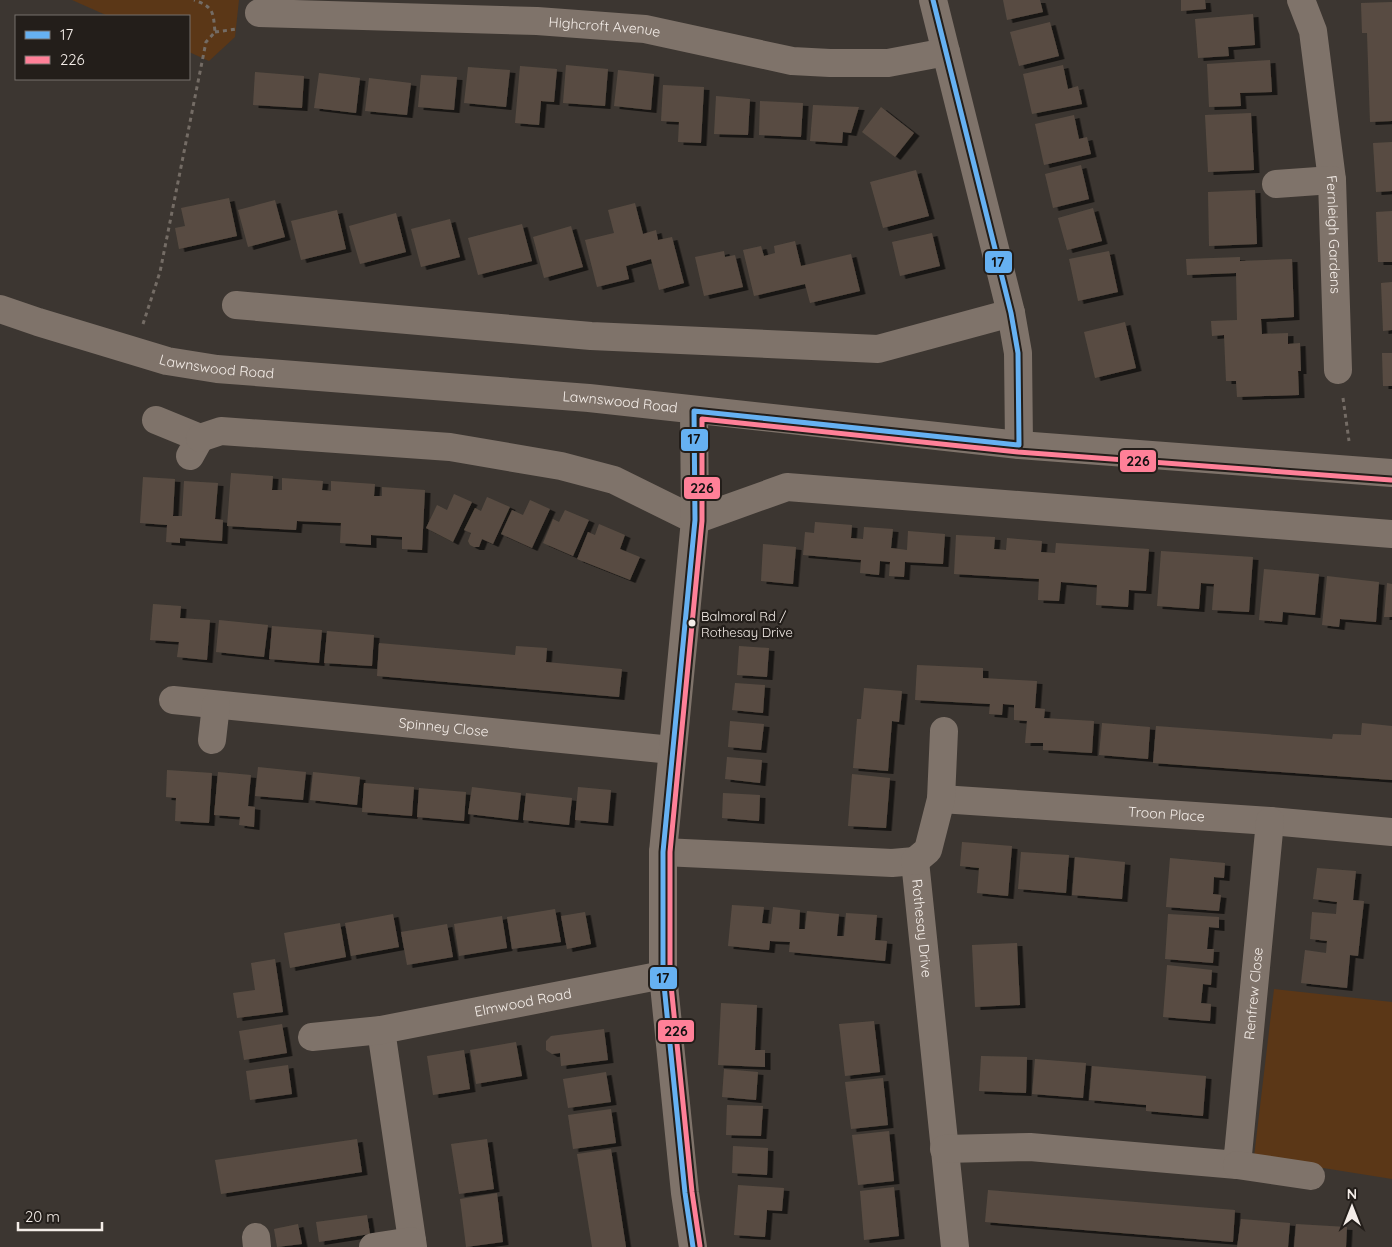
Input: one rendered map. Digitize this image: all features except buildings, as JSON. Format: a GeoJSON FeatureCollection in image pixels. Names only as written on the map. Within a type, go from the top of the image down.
{"type":"FeatureCollection","features":[{"type":"Feature","properties":{"kind":"street"},"geometry":{"type":"LineString","coordinates":[[933,0],[1011,314],[1018,353],[1019,445]]}},
{"type":"Feature","properties":{"kind":"street","name":"Fernleigh Gardens"},"geometry":{"type":"LineString","coordinates":[[1301,0],[1313,31],[1332,180],[1338,370]]}},
{"type":"Feature","properties":{"kind":"street","name":"Highcroft Avenue"},"geometry":{"type":"LineString","coordinates":[[258,15],[537,21],[645,29],[792,61],[888,63],[946,52]]}},
{"type":"Feature","properties":{"kind":"street"},"geometry":{"type":"LineString","coordinates":[[1276,184],[1332,180]]}},
{"type":"Feature","properties":{"kind":"street"},"geometry":{"type":"LineString","coordinates":[[236,305],[592,336],[878,348],[1011,314]]}},
{"type":"Feature","properties":{"kind":"street","name":"Lawnswood Road"},"geometry":{"type":"LineString","coordinates":[[3,309],[38,322],[167,361],[217,369],[589,398],[694,411],[1019,445],[1392,473]]}},
{"type":"Feature","properties":{"kind":"street"},"geometry":{"type":"LineString","coordinates":[[693,1247],[684,1184],[663,975],[663,852],[695,520],[694,411]]}},
{"type":"Feature","properties":{"kind":"street"},"geometry":{"type":"LineString","coordinates":[[156,420],[195,447],[221,431],[450,447],[561,466],[614,480],[695,520],[787,487],[1392,534]]}},
{"type":"Feature","properties":{"kind":"street","name":"Spinney Close"},"geometry":{"type":"LineString","coordinates":[[173,700],[672,750]]}},
{"type":"Feature","properties":{"kind":"street"},"geometry":{"type":"LineString","coordinates":[[212,740],[216,705]]}},
{"type":"Feature","properties":{"kind":"street"},"geometry":{"type":"LineString","coordinates":[[915,861],[928,850],[941,799],[944,731]]}},
{"type":"Feature","properties":{"kind":"street","name":"Troon Place"},"geometry":{"type":"LineString","coordinates":[[941,799],[1392,832]]}},
{"type":"Feature","properties":{"kind":"street","name":"Renfrew Close"},"geometry":{"type":"LineString","coordinates":[[1237,1165],[1270,822]]}},
{"type":"Feature","properties":{"kind":"street","name":"Rothesay Drive"},"geometry":{"type":"LineString","coordinates":[[663,852],[892,863],[915,861],[955,1247]]}},
{"type":"Feature","properties":{"kind":"street","name":"Elmwood Road"},"geometry":{"type":"LineString","coordinates":[[312,1037],[381,1030],[663,975]]}},
{"type":"Feature","properties":{"kind":"street"},"geometry":{"type":"LineString","coordinates":[[373,1247],[412,1244],[381,1030]]}},
{"type":"Feature","properties":{"kind":"street"},"geometry":{"type":"LineString","coordinates":[[944,1149],[1030,1147],[1237,1165],[1311,1176]]}},
{"type":"Feature","properties":{"kind":"path"},"geometry":{"type":"LineString","coordinates":[[134,351],[160,272],[206,42],[215,32],[213,14],[207,5],[194,0]]}},
{"type":"Feature","properties":{"kind":"path"},"geometry":{"type":"LineString","coordinates":[[207,5],[208,0]]}},
{"type":"Feature","properties":{"kind":"path"},"geometry":{"type":"LineString","coordinates":[[1338,370],[1354,469]]}},
{"type":"Feature","properties":{"kind":"shaded area"},"geometry":{"type":"Polygon","coordinates":[[[72,0],[239,0],[235,37],[209,61],[190,52],[190,15],[106,15],[72,0]]]}},
{"type":"Feature","properties":{"kind":"shaded area"},"geometry":{"type":"Polygon","coordinates":[[[1274,989],[1392,1002],[1392,1179],[1254,1157],[1274,989]]]}},
{"type":"Feature","properties":{"kind":"transit line","name":"17"},"geometry":{"type":"LineString","coordinates":[[693,1247],[685,1193],[663,975],[663,852],[695,520],[694,411],[1019,445],[1018,353],[1011,313],[933,0]]}},
{"type":"Feature","properties":{"kind":"transit line","name":"226"},"geometry":{"type":"LineString","coordinates":[[700,1246],[692,1192],[670,975],[670,852],[702,521],[702,419],[1018,452],[1391,480]]}},
{"type":"Feature","properties":{"kind":"place","name":"Balmoral Rd / Rothesay Drive"},"geometry":{"type":"Point","coordinates":[692,623]}}]}
